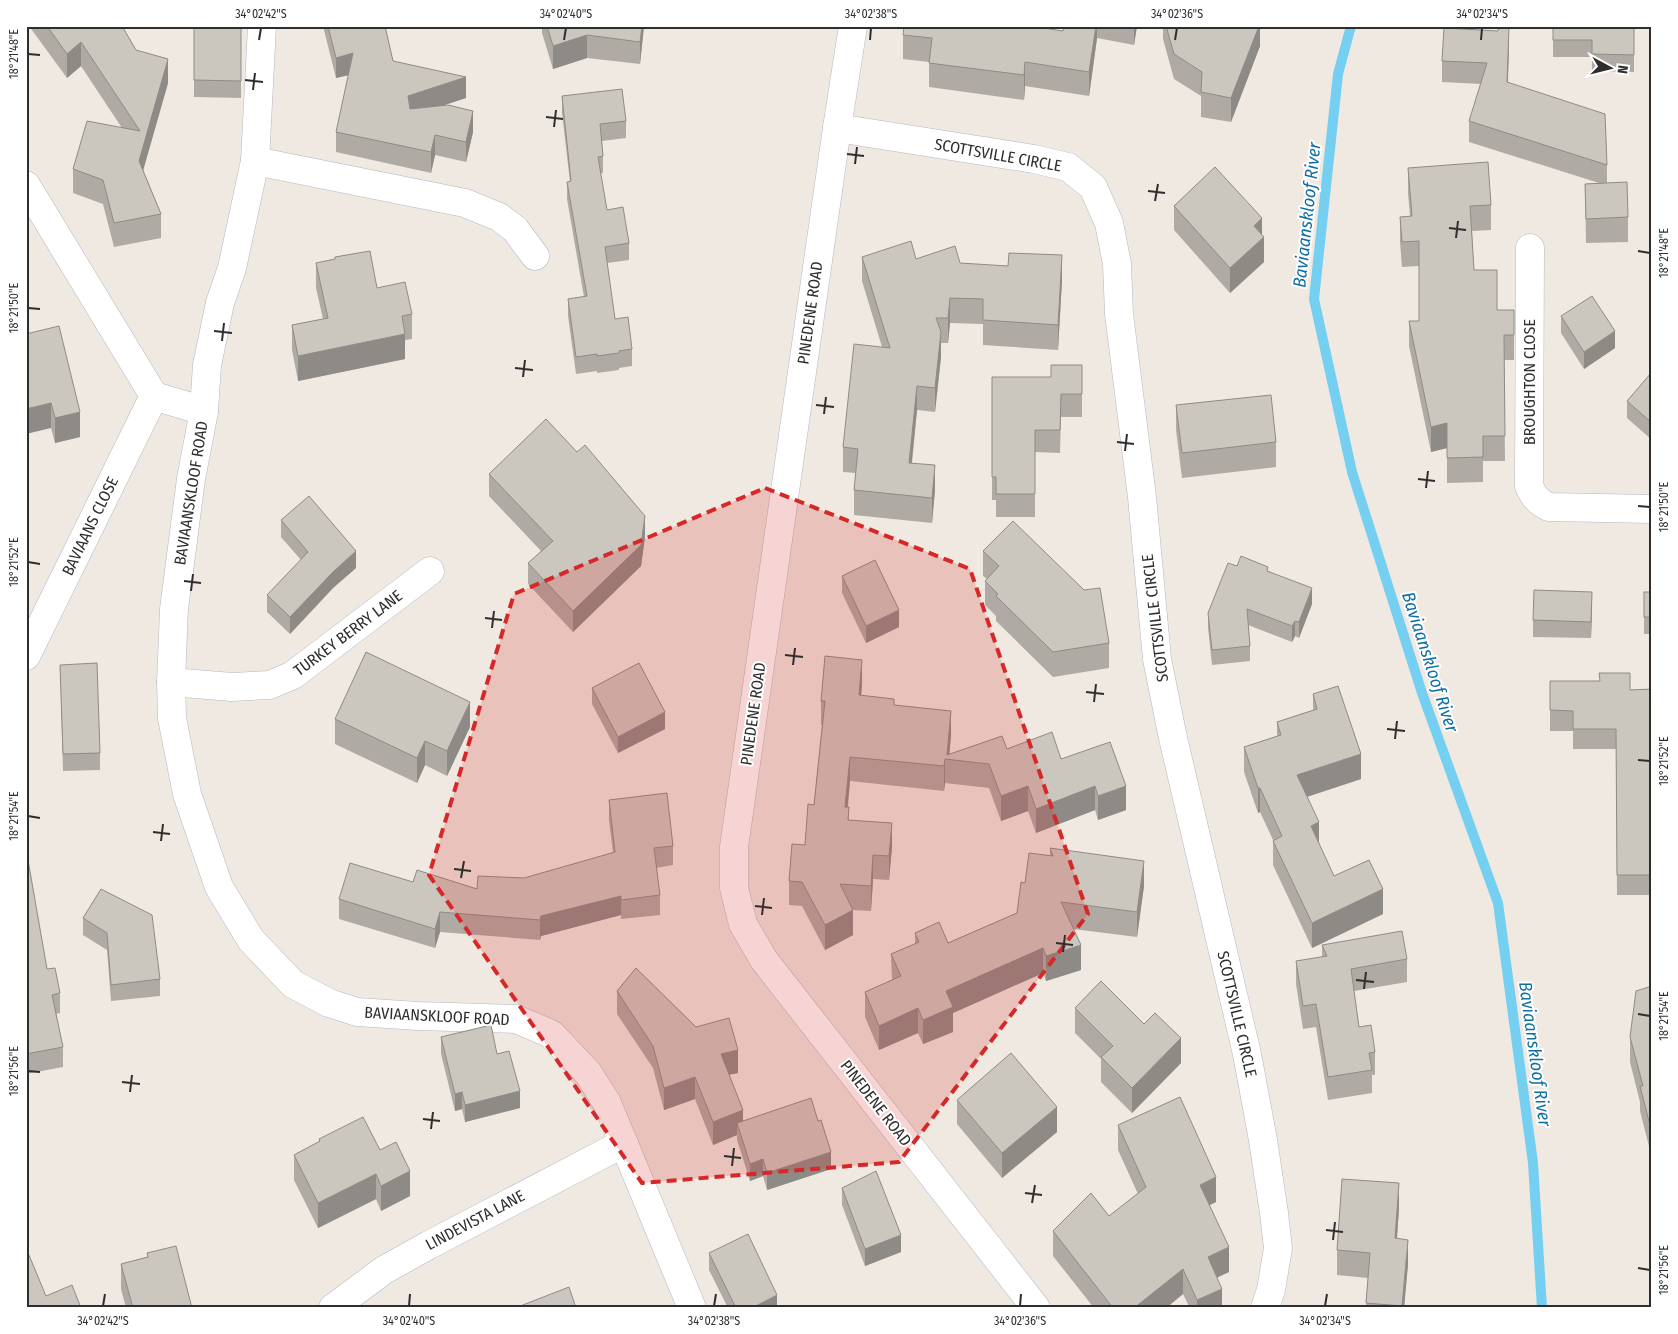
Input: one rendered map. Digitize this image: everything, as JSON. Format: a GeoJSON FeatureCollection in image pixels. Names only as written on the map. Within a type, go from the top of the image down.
{"type":"FeatureCollection","features":[{"type":"Feature","properties":{"kind":"street","name":"BAVIAANSKLOOF ROAD"},"geometry":{"type":"LineString","coordinates":[[262,26],[255,161],[232,268],[220,303],[207,365],[204,411],[191,479],[174,609],[171,682],[172,718],[187,794],[219,887],[251,940],[293,984],[329,1003],[357,1012],[516,1019],[552,1034],[588,1073],[607,1103],[692,1308]]}},
{"type":"Feature","properties":{"kind":"street","name":"PINEDENE ROAD"},"geometry":{"type":"LineString","coordinates":[[853,26],[734,847],[734,888],[743,924],[764,960],[1036,1308]]}},
{"type":"Feature","properties":{"kind":"street","name":"SCOTTSVILLE CIRCLE"},"geometry":{"type":"LineString","coordinates":[[837,128],[1068,166],[1092,187],[1109,223],[1117,264],[1119,314],[1142,497],[1157,659],[1177,757],[1247,1054],[1274,1213],[1278,1248],[1271,1290],[1265,1308]]}},
{"type":"Feature","properties":{"kind":"street"},"geometry":{"type":"LineString","coordinates":[[255,161],[465,203],[500,217],[515,229],[535,256]]}},
{"type":"Feature","properties":{"kind":"street"},"geometry":{"type":"LineString","coordinates":[[26,185],[154,396],[204,411]]}},
{"type":"Feature","properties":{"kind":"street","name":"BROUGHTON CLOSE"},"geometry":{"type":"LineString","coordinates":[[1530,248],[1529,486],[1539,503],[1548,507],[1652,509]]}},
{"type":"Feature","properties":{"kind":"street","name":"BAVIAANS CLOSE"},"geometry":{"type":"LineString","coordinates":[[26,656],[154,396]]}},
{"type":"Feature","properties":{"kind":"street","name":"TURKEY BERRY LANE"},"geometry":{"type":"LineString","coordinates":[[171,682],[232,687],[270,685],[293,675],[430,571]]}},
{"type":"Feature","properties":{"kind":"street","name":"LINDEVISTA LANE"},"geometry":{"type":"LineString","coordinates":[[332,1308],[384,1270],[429,1244],[624,1143]]}},
{"type":"Feature","properties":{"kind":"highlighted area"},"geometry":{"type":"Polygon","coordinates":[[[765,488],[970,569],[1088,914],[899,1162],[642,1183],[429,875],[514,594],[765,488]]]}},
{"type":"Feature","properties":{"kind":"building"},"geometry":{"type":"Polygon","coordinates":[[[47,26],[122,26],[136,50],[168,59],[139,161],[161,214],[114,223],[103,180],[73,169],[87,121],[140,131],[81,42],[67,54],[47,26]]]}},
{"type":"Feature","properties":{"kind":"building"},"geometry":{"type":"Polygon","coordinates":[[[194,26],[241,26],[241,81],[194,80],[194,26]]]}},
{"type":"Feature","properties":{"kind":"building"},"geometry":{"type":"Polygon","coordinates":[[[328,26],[385,26],[393,61],[466,77],[408,96],[410,109],[448,105],[473,111],[466,142],[435,135],[431,152],[336,132],[353,53],[336,58],[328,26]]]}},
{"type":"Feature","properties":{"kind":"building"},"geometry":{"type":"Polygon","coordinates":[[[547,26],[642,26],[640,42],[587,35],[553,46],[547,26]]]}},
{"type":"Feature","properties":{"kind":"building"},"geometry":{"type":"Polygon","coordinates":[[[904,26],[1029,26],[1063,31],[1064,26],[1096,26],[1089,72],[1025,62],[1024,75],[929,63],[932,38],[903,35],[904,26]]]}},
{"type":"Feature","properties":{"kind":"building"},"geometry":{"type":"Polygon","coordinates":[[[1166,26],[1259,26],[1231,98],[1201,92],[1202,72],[1174,54],[1166,26]]]}},
{"type":"Feature","properties":{"kind":"building"},"geometry":{"type":"Polygon","coordinates":[[[1499,26],[1509,26],[1507,82],[1605,114],[1607,165],[1469,121],[1487,63],[1442,61],[1444,28],[1498,31],[1499,26]]]}},
{"type":"Feature","properties":{"kind":"building"},"geometry":{"type":"Polygon","coordinates":[[[1553,26],[1634,26],[1634,55],[1592,54],[1592,40],[1553,40],[1553,26]]]}},
{"type":"Feature","properties":{"kind":"building"},"geometry":{"type":"Polygon","coordinates":[[[622,89],[626,121],[600,124],[603,156],[598,157],[607,210],[623,207],[629,243],[605,247],[615,319],[628,317],[632,349],[619,351],[619,353],[576,357],[568,299],[587,296],[567,182],[571,181],[562,96],[622,89]]]}},
{"type":"Feature","properties":{"kind":"building"},"geometry":{"type":"Polygon","coordinates":[[[1488,162],[1491,205],[1470,206],[1474,270],[1497,270],[1497,310],[1514,310],[1514,335],[1504,335],[1505,436],[1483,436],[1483,457],[1447,458],[1447,423],[1431,427],[1409,321],[1419,321],[1419,241],[1402,242],[1400,217],[1412,216],[1408,168],[1488,162]]]}},
{"type":"Feature","properties":{"kind":"building"},"geometry":{"type":"Polygon","coordinates":[[[1215,167],[1262,218],[1254,226],[1264,237],[1230,268],[1174,206],[1215,167]]]}},
{"type":"Feature","properties":{"kind":"building"},"geometry":{"type":"Polygon","coordinates":[[[1627,182],[1628,217],[1586,219],[1585,184],[1627,182]]]}},
{"type":"Feature","properties":{"kind":"building"},"geometry":{"type":"Polygon","coordinates":[[[911,241],[916,259],[955,246],[960,263],[1008,266],[1009,253],[1062,255],[1058,325],[983,320],[983,299],[950,298],[948,318],[936,318],[941,332],[935,388],[917,386],[909,463],[935,465],[932,498],[854,490],[858,449],[843,447],[854,344],[890,348],[862,257],[911,241]]]}},
{"type":"Feature","properties":{"kind":"building"},"geometry":{"type":"Polygon","coordinates":[[[370,251],[377,288],[405,282],[412,314],[402,316],[405,334],[298,356],[292,325],[328,318],[316,263],[335,259],[335,257],[370,251]]]}},
{"type":"Feature","properties":{"kind":"building"},"geometry":{"type":"Polygon","coordinates":[[[1592,296],[1615,331],[1584,352],[1561,316],[1592,296]]]}},
{"type":"Feature","properties":{"kind":"building"},"geometry":{"type":"Polygon","coordinates":[[[59,326],[80,412],[55,418],[51,403],[26,409],[26,334],[59,326]]]}},
{"type":"Feature","properties":{"kind":"building"},"geometry":{"type":"Polygon","coordinates":[[[1051,365],[1082,365],[1082,394],[1061,394],[1060,430],[1035,430],[1035,494],[996,494],[996,477],[992,477],[992,377],[1051,377],[1051,365]]]}},
{"type":"Feature","properties":{"kind":"building"},"geometry":{"type":"Polygon","coordinates":[[[1652,372],[1652,423],[1627,401],[1652,372]]]}},
{"type":"Feature","properties":{"kind":"building"},"geometry":{"type":"Polygon","coordinates":[[[1271,395],[1276,442],[1182,453],[1176,405],[1271,395]]]}},
{"type":"Feature","properties":{"kind":"building"},"geometry":{"type":"Polygon","coordinates":[[[546,419],[577,452],[585,445],[645,516],[641,545],[573,611],[528,563],[553,541],[489,474],[546,419]]]}},
{"type":"Feature","properties":{"kind":"building"},"geometry":{"type":"Polygon","coordinates":[[[309,496],[356,551],[290,617],[267,595],[308,552],[281,520],[309,496]]]}},
{"type":"Feature","properties":{"kind":"building"},"geometry":{"type":"Polygon","coordinates":[[[1013,521],[1084,590],[1100,588],[1109,643],[1053,652],[996,596],[998,594],[985,581],[999,566],[983,551],[1013,521]]]}},
{"type":"Feature","properties":{"kind":"building"},"geometry":{"type":"Polygon","coordinates":[[[1241,556],[1268,567],[1267,571],[1312,588],[1299,622],[1295,621],[1292,626],[1247,609],[1250,646],[1212,650],[1208,613],[1228,563],[1237,566],[1241,556]]]}},
{"type":"Feature","properties":{"kind":"building"},"geometry":{"type":"Polygon","coordinates":[[[875,560],[899,610],[866,626],[842,576],[875,560]]]}},
{"type":"Feature","properties":{"kind":"building"},"geometry":{"type":"Polygon","coordinates":[[[1534,590],[1592,592],[1591,622],[1533,620],[1534,590]]]}},
{"type":"Feature","properties":{"kind":"building"},"geometry":{"type":"Polygon","coordinates":[[[1644,592],[1652,592],[1652,617],[1644,617],[1644,592]]]}},
{"type":"Feature","properties":{"kind":"building"},"geometry":{"type":"Polygon","coordinates":[[[366,652],[470,702],[447,751],[425,741],[417,758],[335,719],[366,652]]]}},
{"type":"Feature","properties":{"kind":"building"},"geometry":{"type":"Polygon","coordinates":[[[825,656],[862,660],[859,695],[894,699],[894,705],[951,711],[947,755],[1002,736],[1007,749],[1052,732],[1061,759],[1110,742],[1126,786],[1098,796],[1095,786],[1036,809],[1028,786],[1001,796],[989,764],[945,759],[944,766],[850,757],[845,807],[849,807],[848,820],[892,823],[889,856],[873,855],[871,886],[840,884],[853,910],[825,925],[802,882],[789,881],[792,844],[805,845],[808,804],[814,805],[825,701],[821,701],[825,656]]]}},
{"type":"Feature","properties":{"kind":"building"},"geometry":{"type":"Polygon","coordinates":[[[97,663],[100,753],[63,754],[60,665],[97,663]]]}},
{"type":"Feature","properties":{"kind":"building"},"geometry":{"type":"Polygon","coordinates":[[[639,663],[665,712],[618,737],[592,688],[639,663]]]}},
{"type":"Feature","properties":{"kind":"building"},"geometry":{"type":"Polygon","coordinates":[[[1599,673],[1630,673],[1630,690],[1652,689],[1652,875],[1617,875],[1616,729],[1573,729],[1573,711],[1550,710],[1550,681],[1600,681],[1599,673]]]}},
{"type":"Feature","properties":{"kind":"building"},"geometry":{"type":"Polygon","coordinates":[[[1338,686],[1361,754],[1297,775],[1319,822],[1311,826],[1334,876],[1369,860],[1383,889],[1312,923],[1273,841],[1282,836],[1260,788],[1258,788],[1244,747],[1281,735],[1277,722],[1317,709],[1313,694],[1338,686]]]}},
{"type":"Feature","properties":{"kind":"building"},"geometry":{"type":"Polygon","coordinates":[[[667,793],[673,846],[654,848],[660,895],[621,900],[621,896],[541,916],[540,920],[440,912],[435,929],[339,899],[350,863],[413,882],[417,870],[477,889],[478,876],[524,878],[615,852],[609,800],[667,793]]]}},
{"type":"Feature","properties":{"kind":"building"},"geometry":{"type":"Polygon","coordinates":[[[1050,848],[1144,861],[1137,912],[1061,902],[1081,945],[1046,956],[1043,948],[946,991],[953,1007],[923,1020],[918,1008],[879,1026],[865,992],[901,976],[891,954],[919,942],[915,933],[939,922],[948,943],[1017,913],[1021,882],[1025,883],[1029,853],[1053,856],[1050,848]]]}},
{"type":"Feature","properties":{"kind":"building"},"geometry":{"type":"Polygon","coordinates":[[[26,860],[28,860],[47,969],[55,968],[60,993],[52,995],[63,1047],[26,1054],[26,860]]]}},
{"type":"Feature","properties":{"kind":"building"},"geometry":{"type":"Polygon","coordinates":[[[101,889],[152,915],[160,979],[111,985],[107,933],[83,918],[101,889]]]}},
{"type":"Feature","properties":{"kind":"building"},"geometry":{"type":"Polygon","coordinates":[[[1402,931],[1407,959],[1351,969],[1359,1027],[1371,1025],[1375,1052],[1369,1053],[1372,1070],[1328,1077],[1316,1004],[1303,1006],[1296,961],[1327,956],[1322,945],[1402,931]]]}},
{"type":"Feature","properties":{"kind":"building"},"geometry":{"type":"Polygon","coordinates":[[[636,968],[696,1027],[729,1018],[738,1050],[721,1054],[743,1110],[713,1122],[695,1077],[664,1088],[653,1046],[617,991],[636,968]]]}},
{"type":"Feature","properties":{"kind":"building"},"geometry":{"type":"Polygon","coordinates":[[[1101,981],[1144,1024],[1155,1013],[1181,1038],[1132,1088],[1101,1057],[1113,1046],[1075,1008],[1101,981]]]}},
{"type":"Feature","properties":{"kind":"building"},"geometry":{"type":"Polygon","coordinates":[[[1652,986],[1652,1133],[1640,1086],[1643,1086],[1630,1037],[1636,991],[1652,986]]]}},
{"type":"Feature","properties":{"kind":"building"},"geometry":{"type":"Polygon","coordinates":[[[491,1025],[497,1054],[509,1051],[520,1091],[465,1105],[462,1092],[455,1094],[441,1037],[491,1025]]]}},
{"type":"Feature","properties":{"kind":"building"},"geometry":{"type":"Polygon","coordinates":[[[1011,1053],[1057,1107],[1002,1153],[957,1100],[1011,1053]]]}},
{"type":"Feature","properties":{"kind":"building"},"geometry":{"type":"Polygon","coordinates":[[[1180,1097],[1216,1177],[1200,1185],[1229,1247],[1208,1257],[1222,1289],[1197,1300],[1183,1269],[1134,1308],[1113,1308],[1053,1231],[1091,1193],[1109,1216],[1146,1187],[1118,1125],[1180,1097]]]}},
{"type":"Feature","properties":{"kind":"building"},"geometry":{"type":"Polygon","coordinates":[[[811,1098],[818,1121],[821,1120],[831,1152],[767,1173],[763,1159],[750,1164],[737,1123],[811,1098]]]}},
{"type":"Feature","properties":{"kind":"building"},"geometry":{"type":"Polygon","coordinates":[[[363,1117],[380,1150],[396,1142],[410,1171],[381,1186],[376,1174],[318,1203],[294,1155],[320,1141],[319,1139],[363,1117]]]}},
{"type":"Feature","properties":{"kind":"building"},"geometry":{"type":"Polygon","coordinates":[[[876,1171],[901,1235],[865,1249],[842,1188],[876,1171]]]}},
{"type":"Feature","properties":{"kind":"building"},"geometry":{"type":"Polygon","coordinates":[[[1342,1179],[1399,1183],[1395,1238],[1408,1240],[1402,1306],[1366,1303],[1370,1253],[1337,1250],[1342,1179]]]}},
{"type":"Feature","properties":{"kind":"building"},"geometry":{"type":"Polygon","coordinates":[[[748,1234],[777,1295],[752,1308],[736,1308],[709,1253],[748,1234]]]}},
{"type":"Feature","properties":{"kind":"building"},"geometry":{"type":"Polygon","coordinates":[[[176,1246],[192,1308],[133,1308],[121,1264],[148,1257],[147,1253],[176,1246]]]}},
{"type":"Feature","properties":{"kind":"building"},"geometry":{"type":"Polygon","coordinates":[[[26,1248],[46,1296],[72,1285],[81,1308],[26,1308],[26,1248]]]}},
{"type":"Feature","properties":{"kind":"building"},"geometry":{"type":"Polygon","coordinates":[[[569,1287],[576,1308],[515,1308],[569,1287]]]}},
{"type":"Feature","properties":{"kind":"waterway","name":"Baviaanskloof River"},"geometry":{"type":"LineString","coordinates":[[1351,26],[1338,74],[1314,299],[1352,472],[1422,693],[1498,903],[1533,1163],[1542,1308]]}}]}
